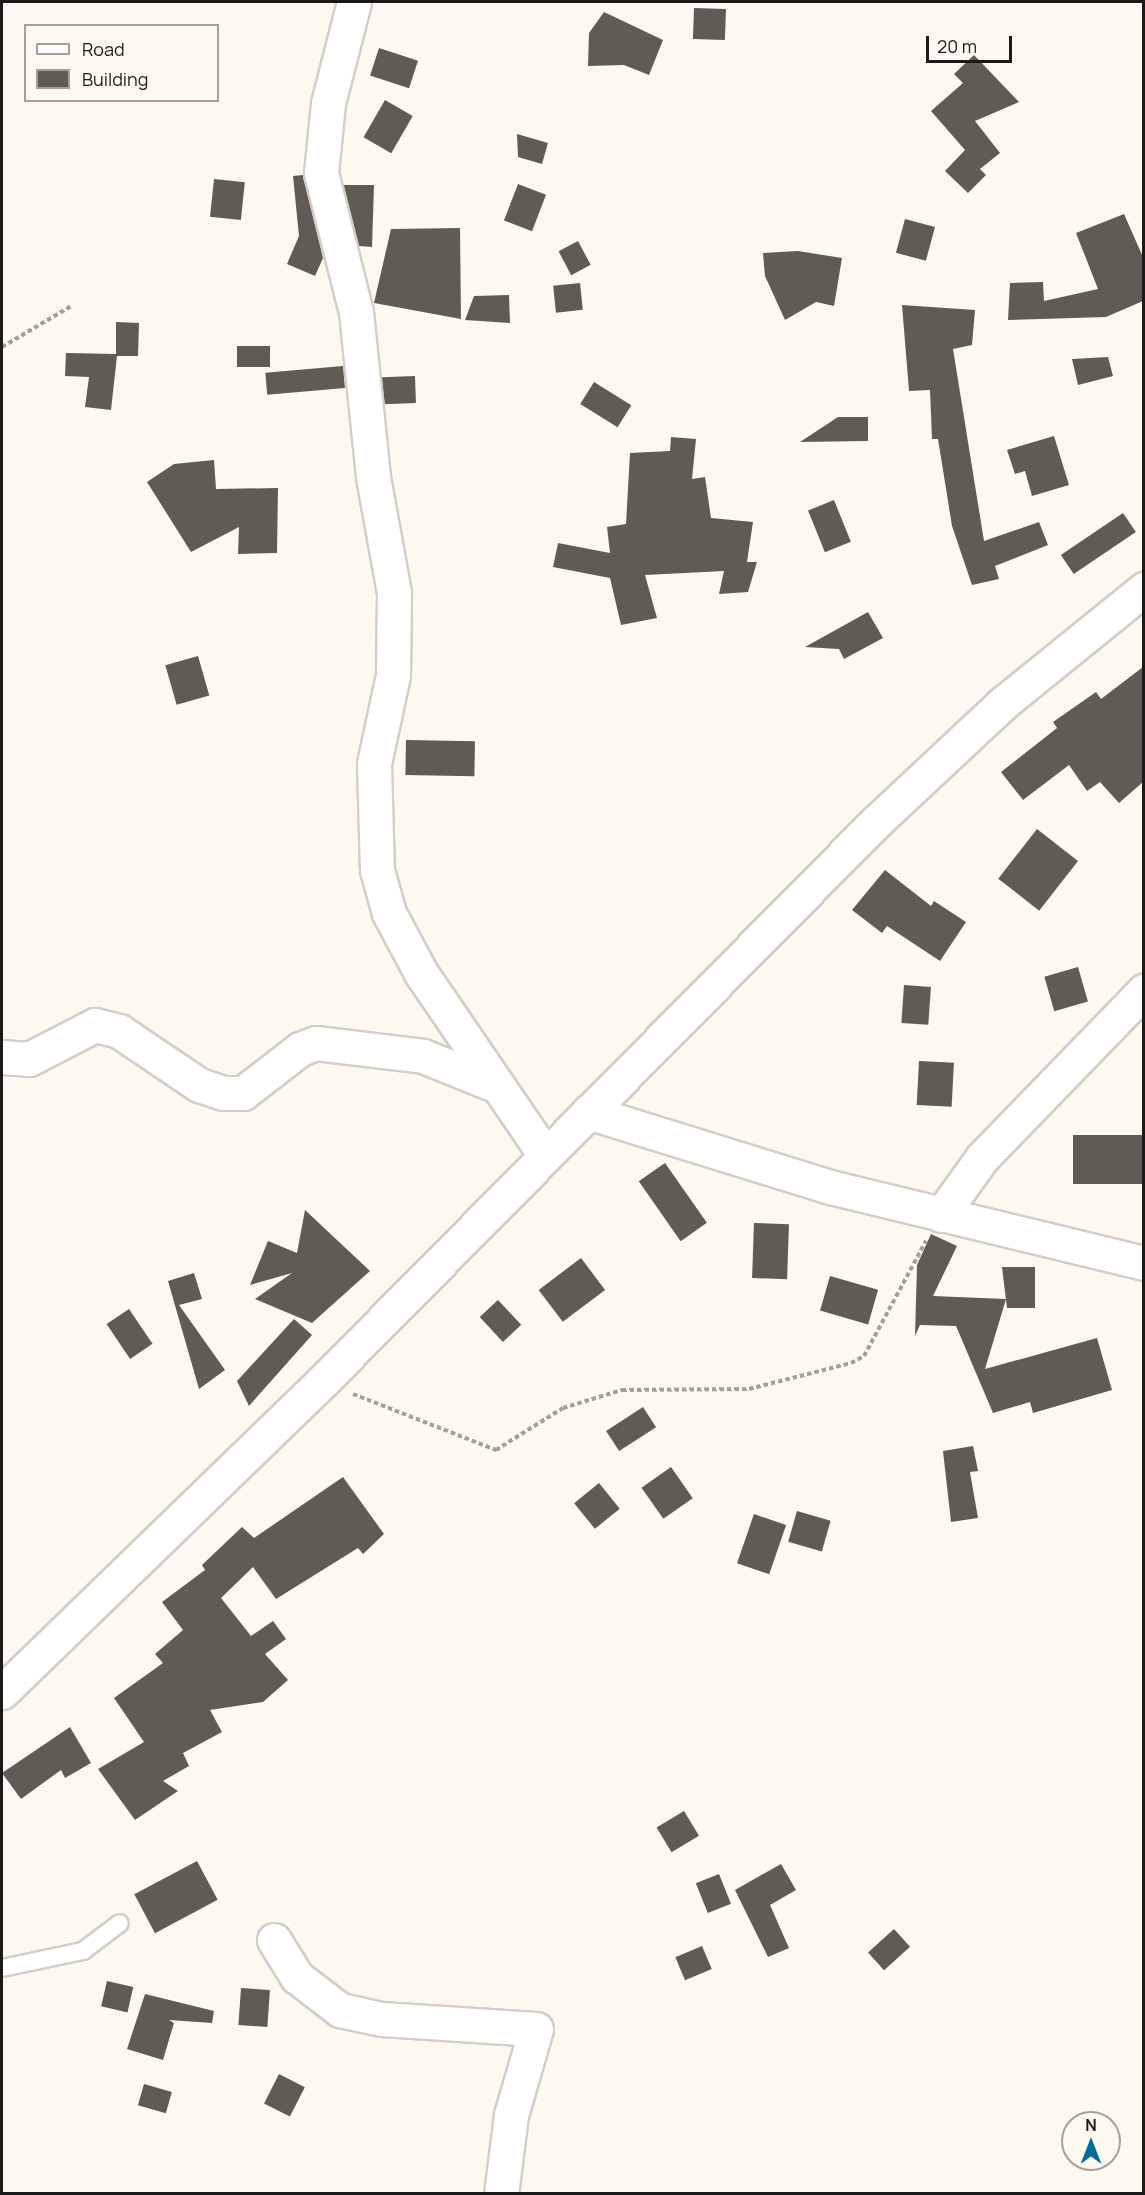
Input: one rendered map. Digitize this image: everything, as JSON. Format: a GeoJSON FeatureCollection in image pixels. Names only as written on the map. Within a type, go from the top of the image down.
{"type":"FeatureCollection","features":[{"type":"Feature","properties":{"kind":"street"},"geometry":{"type":"LineString","coordinates":[[354,2],[328,103],[321,172],[356,312],[374,477],[394,593],[393,675],[374,764],[377,870],[389,913],[420,973],[490,1083],[545,1155]]}},
{"type":"Feature","properties":{"kind":"street"},"geometry":{"type":"LineString","coordinates":[[2,1692],[322,1382],[901,799],[1002,704],[1143,589]]}},
{"type":"Feature","properties":{"kind":"street"},"geometry":{"type":"LineString","coordinates":[[941,1215],[982,1158],[1143,991]]}},
{"type":"Feature","properties":{"kind":"street"},"geometry":{"type":"LineString","coordinates":[[2,1057],[29,1059],[94,1026],[119,1031],[199,1085],[223,1093],[243,1093],[300,1049],[316,1043],[423,1056],[490,1083]]}},
{"type":"Feature","properties":{"kind":"street"},"geometry":{"type":"LineString","coordinates":[[588,1112],[830,1187],[1143,1263]]}},
{"type":"Feature","properties":{"kind":"street"},"geometry":{"type":"LineString","coordinates":[[274,1940],[297,1977],[340,2010],[382,2019],[537,2029],[511,2115],[501,2193]]}},
{"type":"Feature","properties":{"kind":"lane"},"geometry":{"type":"LineString","coordinates":[[2,1968],[83,1951],[120,1923]]}},
{"type":"Feature","properties":{"kind":"path"},"geometry":{"type":"LineString","coordinates":[[2,347],[71,306]]}},
{"type":"Feature","properties":{"kind":"path"},"geometry":{"type":"LineString","coordinates":[[322,1382],[496,1450],[563,1408],[622,1390],[749,1389],[851,1363],[864,1356],[941,1215]]}},
{"type":"Feature","properties":{"kind":"building"},"geometry":{"type":"Polygon","coordinates":[[[694,8],[726,9],[725,40],[693,39],[694,8]]]}},
{"type":"Feature","properties":{"kind":"building"},"geometry":{"type":"Polygon","coordinates":[[[604,12],[663,40],[649,75],[624,65],[588,66],[589,33],[604,12]]]}},
{"type":"Feature","properties":{"kind":"building"},"geometry":{"type":"Polygon","coordinates":[[[379,48],[418,61],[409,88],[370,76],[379,48]]]}},
{"type":"Feature","properties":{"kind":"building"},"geometry":{"type":"Polygon","coordinates":[[[974,55],[1019,102],[975,121],[1000,153],[980,169],[986,175],[968,193],[945,171],[965,150],[931,111],[963,83],[954,74],[974,55]]]}},
{"type":"Feature","properties":{"kind":"building"},"geometry":{"type":"Polygon","coordinates":[[[385,100],[413,116],[391,153],[364,137],[385,100]]]}},
{"type":"Feature","properties":{"kind":"building"},"geometry":{"type":"Polygon","coordinates":[[[517,134],[548,143],[542,164],[518,157],[517,134]]]}},
{"type":"Feature","properties":{"kind":"building"},"geometry":{"type":"Polygon","coordinates":[[[303,175],[323,258],[315,276],[287,264],[299,236],[293,176],[303,175]]]}},
{"type":"Feature","properties":{"kind":"building"},"geometry":{"type":"Polygon","coordinates":[[[214,179],[245,182],[241,220],[210,217],[214,179]]]}},
{"type":"Feature","properties":{"kind":"building"},"geometry":{"type":"Polygon","coordinates":[[[518,184],[546,195],[532,231],[504,220],[518,184]]]}},
{"type":"Feature","properties":{"kind":"building"},"geometry":{"type":"Polygon","coordinates":[[[343,185],[374,185],[372,247],[359,246],[343,185]]]}},
{"type":"Feature","properties":{"kind":"building"},"geometry":{"type":"Polygon","coordinates":[[[1124,214],[1143,257],[1143,301],[1106,317],[1008,320],[1010,283],[1043,282],[1044,301],[1098,289],[1076,233],[1124,214]]]}},
{"type":"Feature","properties":{"kind":"building"},"geometry":{"type":"Polygon","coordinates":[[[905,219],[935,227],[926,261],[896,253],[905,219]]]}},
{"type":"Feature","properties":{"kind":"building"},"geometry":{"type":"Polygon","coordinates":[[[460,228],[461,319],[374,303],[391,229],[460,228]]]}},
{"type":"Feature","properties":{"kind":"building"},"geometry":{"type":"Polygon","coordinates":[[[578,241],[591,265],[571,275],[559,251],[578,241]]]}},
{"type":"Feature","properties":{"kind":"building"},"geometry":{"type":"Polygon","coordinates":[[[798,251],[842,258],[834,306],[816,302],[785,320],[765,276],[763,253],[798,251]]]}},
{"type":"Feature","properties":{"kind":"building"},"geometry":{"type":"Polygon","coordinates":[[[580,283],[583,310],[556,313],[553,286],[580,283]]]}},
{"type":"Feature","properties":{"kind":"building"},"geometry":{"type":"Polygon","coordinates":[[[509,295],[510,323],[465,320],[474,296],[509,295]]]}},
{"type":"Feature","properties":{"kind":"building"},"geometry":{"type":"Polygon","coordinates":[[[902,305],[975,310],[972,345],[953,349],[984,541],[1039,522],[1048,545],[995,566],[999,579],[972,585],[952,526],[938,439],[932,439],[930,390],[909,391],[902,305]]]}},
{"type":"Feature","properties":{"kind":"building"},"geometry":{"type":"Polygon","coordinates":[[[116,322],[139,323],[138,356],[117,356],[111,410],[85,407],[89,377],[65,376],[66,353],[116,354],[116,322]]]}},
{"type":"Feature","properties":{"kind":"building"},"geometry":{"type":"Polygon","coordinates":[[[237,346],[270,346],[270,367],[237,367],[237,346]]]}},
{"type":"Feature","properties":{"kind":"building"},"geometry":{"type":"Polygon","coordinates":[[[1108,357],[1113,376],[1078,385],[1072,359],[1108,357]]]}},
{"type":"Feature","properties":{"kind":"building"},"geometry":{"type":"Polygon","coordinates":[[[343,366],[345,388],[267,395],[265,373],[343,366]]]}},
{"type":"Feature","properties":{"kind":"building"},"geometry":{"type":"Polygon","coordinates":[[[415,376],[416,403],[383,404],[382,377],[415,376]]]}},
{"type":"Feature","properties":{"kind":"building"},"geometry":{"type":"Polygon","coordinates":[[[594,382],[631,405],[618,427],[580,404],[594,382]]]}},
{"type":"Feature","properties":{"kind":"building"},"geometry":{"type":"Polygon","coordinates":[[[838,417],[868,417],[868,441],[800,442],[838,417]]]}},
{"type":"Feature","properties":{"kind":"building"},"geometry":{"type":"Polygon","coordinates":[[[1054,436],[1069,485],[1032,496],[1025,471],[1015,474],[1007,450],[1054,436]]]}},
{"type":"Feature","properties":{"kind":"building"},"geometry":{"type":"Polygon","coordinates":[[[671,437],[696,439],[692,479],[705,477],[711,518],[753,522],[747,562],[757,562],[748,592],[719,594],[724,571],[645,575],[657,618],[621,625],[610,578],[553,567],[558,543],[610,553],[607,527],[626,524],[630,453],[670,451],[671,437]]]}},
{"type":"Feature","properties":{"kind":"building"},"geometry":{"type":"Polygon","coordinates":[[[214,460],[216,489],[278,488],[277,553],[238,554],[239,527],[191,552],[147,482],[174,464],[214,460]]]}},
{"type":"Feature","properties":{"kind":"building"},"geometry":{"type":"Polygon","coordinates":[[[834,500],[851,542],[825,552],[808,510],[834,500]]]}},
{"type":"Feature","properties":{"kind":"building"},"geometry":{"type":"Polygon","coordinates":[[[1123,513],[1136,532],[1074,574],[1061,555],[1123,513]]]}},
{"type":"Feature","properties":{"kind":"building"},"geometry":{"type":"Polygon","coordinates":[[[868,612],[883,638],[844,659],[839,649],[805,647],[868,612]]]}},
{"type":"Feature","properties":{"kind":"building"},"geometry":{"type":"Polygon","coordinates":[[[198,656],[209,695],[177,705],[165,665],[198,656]]]}},
{"type":"Feature","properties":{"kind":"building"},"geometry":{"type":"Polygon","coordinates":[[[1143,667],[1143,782],[1119,803],[1100,782],[1087,791],[1069,765],[1023,800],[1001,772],[1057,728],[1053,722],[1096,692],[1101,699],[1143,667]]]}},
{"type":"Feature","properties":{"kind":"building"},"geometry":{"type":"Polygon","coordinates":[[[406,740],[475,741],[474,776],[405,775],[406,740]]]}},
{"type":"Feature","properties":{"kind":"building"},"geometry":{"type":"Polygon","coordinates":[[[1037,829],[1078,861],[1039,911],[998,879],[1037,829]]]}},
{"type":"Feature","properties":{"kind":"building"},"geometry":{"type":"Polygon","coordinates":[[[885,870],[931,906],[934,901],[966,922],[940,961],[887,926],[882,933],[852,910],[885,870]]]}},
{"type":"Feature","properties":{"kind":"building"},"geometry":{"type":"Polygon","coordinates":[[[1078,967],[1088,1002],[1054,1011],[1044,977],[1078,967]]]}},
{"type":"Feature","properties":{"kind":"building"},"geometry":{"type":"Polygon","coordinates":[[[904,985],[931,987],[928,1025],[901,1023],[904,985]]]}},
{"type":"Feature","properties":{"kind":"building"},"geometry":{"type":"Polygon","coordinates":[[[919,1061],[954,1063],[952,1107],[917,1105],[919,1061]]]}},
{"type":"Feature","properties":{"kind":"building"},"geometry":{"type":"Polygon","coordinates":[[[1073,1135],[1143,1135],[1143,1184],[1073,1184],[1073,1135]]]}},
{"type":"Feature","properties":{"kind":"building"},"geometry":{"type":"Polygon","coordinates":[[[665,1163],[707,1223],[681,1241],[639,1181],[665,1163]]]}},
{"type":"Feature","properties":{"kind":"building"},"geometry":{"type":"Polygon","coordinates":[[[305,1210],[370,1271],[312,1323],[255,1299],[292,1273],[250,1285],[268,1241],[297,1253],[305,1210]]]}},
{"type":"Feature","properties":{"kind":"building"},"geometry":{"type":"Polygon","coordinates":[[[754,1223],[789,1224],[787,1279],[752,1278],[754,1223]]]}},
{"type":"Feature","properties":{"kind":"building"},"geometry":{"type":"Polygon","coordinates":[[[931,1234],[957,1246],[933,1296],[1006,1299],[985,1369],[1097,1338],[1112,1390],[1033,1413],[1030,1402],[993,1413],[956,1326],[920,1325],[915,1336],[917,1265],[931,1234]]]}},
{"type":"Feature","properties":{"kind":"building"},"geometry":{"type":"Polygon","coordinates":[[[581,1258],[605,1290],[563,1322],[539,1290],[581,1258]]]}},
{"type":"Feature","properties":{"kind":"building"},"geometry":{"type":"Polygon","coordinates":[[[1002,1267],[1035,1267],[1035,1308],[1007,1308],[1002,1267]]]}},
{"type":"Feature","properties":{"kind":"building"},"geometry":{"type":"Polygon","coordinates":[[[194,1273],[202,1299],[179,1305],[225,1370],[199,1389],[168,1281],[194,1273]]]}},
{"type":"Feature","properties":{"kind":"building"},"geometry":{"type":"Polygon","coordinates":[[[830,1276],[878,1290],[868,1324],[820,1311],[830,1276]]]}},
{"type":"Feature","properties":{"kind":"building"},"geometry":{"type":"Polygon","coordinates":[[[498,1300],[521,1325],[503,1342],[480,1317],[498,1300]]]}},
{"type":"Feature","properties":{"kind":"building"},"geometry":{"type":"Polygon","coordinates":[[[129,1309],[152,1344],[130,1359],[107,1324],[129,1309]]]}},
{"type":"Feature","properties":{"kind":"building"},"geometry":{"type":"Polygon","coordinates":[[[294,1319],[312,1335],[249,1406],[237,1381],[294,1319]]]}},
{"type":"Feature","properties":{"kind":"building"},"geometry":{"type":"Polygon","coordinates":[[[643,1407],[656,1427],[619,1451],[606,1431],[643,1407]]]}},
{"type":"Feature","properties":{"kind":"building"},"geometry":{"type":"Polygon","coordinates":[[[973,1446],[978,1471],[970,1472],[978,1518],[951,1522],[943,1451],[973,1446]]]}},
{"type":"Feature","properties":{"kind":"building"},"geometry":{"type":"Polygon","coordinates":[[[671,1467],[693,1498],[663,1519],[642,1488],[671,1467]]]}},
{"type":"Feature","properties":{"kind":"building"},"geometry":{"type":"Polygon","coordinates":[[[343,1477],[384,1534],[363,1554],[358,1548],[276,1599],[253,1567],[221,1598],[251,1636],[273,1621],[286,1639],[265,1654],[288,1680],[263,1702],[210,1710],[222,1732],[183,1753],[189,1766],[163,1781],[178,1791],[135,1820],[98,1769],[144,1742],[114,1698],[163,1663],[155,1654],[183,1630],[162,1602],[205,1570],[202,1565],[242,1527],[254,1538],[343,1477]]]}},
{"type":"Feature","properties":{"kind":"building"},"geometry":{"type":"Polygon","coordinates":[[[599,1483],[620,1509],[595,1529],[574,1503],[599,1483]]]}},
{"type":"Feature","properties":{"kind":"building"},"geometry":{"type":"Polygon","coordinates":[[[797,1511],[831,1521],[822,1551],[788,1542],[797,1511]]]}},
{"type":"Feature","properties":{"kind":"building"},"geometry":{"type":"Polygon","coordinates":[[[754,1514],[786,1525],[769,1574],[737,1563],[754,1514]]]}},
{"type":"Feature","properties":{"kind":"building"},"geometry":{"type":"Polygon","coordinates":[[[70,1727],[91,1763],[65,1778],[61,1770],[21,1799],[2,1773],[70,1727]]]}},
{"type":"Feature","properties":{"kind":"building"},"geometry":{"type":"Polygon","coordinates":[[[684,1811],[699,1836],[672,1852],[657,1827],[684,1811]]]}},
{"type":"Feature","properties":{"kind":"building"},"geometry":{"type":"Polygon","coordinates":[[[197,1861],[218,1900],[155,1933],[134,1894],[197,1861]]]}},
{"type":"Feature","properties":{"kind":"building"},"geometry":{"type":"Polygon","coordinates":[[[781,1864],[796,1890],[770,1905],[789,1948],[768,1957],[735,1890],[781,1864]]]}},
{"type":"Feature","properties":{"kind":"building"},"geometry":{"type":"Polygon","coordinates":[[[719,1874],[731,1904],[708,1913],[696,1883],[719,1874]]]}},
{"type":"Feature","properties":{"kind":"building"},"geometry":{"type":"Polygon","coordinates":[[[894,1929],[910,1947],[884,1970],[868,1952],[894,1929]]]}},
{"type":"Feature","properties":{"kind":"building"},"geometry":{"type":"Polygon","coordinates":[[[702,1946],[712,1969],[685,1980],[675,1957],[702,1946]]]}},
{"type":"Feature","properties":{"kind":"building"},"geometry":{"type":"Polygon","coordinates":[[[107,1981],[133,1987],[127,2012],[101,2006],[107,1981]]]}},
{"type":"Feature","properties":{"kind":"building"},"geometry":{"type":"Polygon","coordinates":[[[241,1988],[270,1990],[267,2027],[238,2025],[241,1988]]]}},
{"type":"Feature","properties":{"kind":"building"},"geometry":{"type":"Polygon","coordinates":[[[145,1994],[214,2011],[212,2023],[169,2020],[174,2023],[163,2060],[127,2049],[145,1994]]]}},
{"type":"Feature","properties":{"kind":"building"},"geometry":{"type":"Polygon","coordinates":[[[279,2074],[305,2087],[290,2117],[264,2103],[279,2074]]]}},
{"type":"Feature","properties":{"kind":"building"},"geometry":{"type":"Polygon","coordinates":[[[144,2084],[172,2092],[166,2113],[138,2105],[144,2084]]]}}]}
